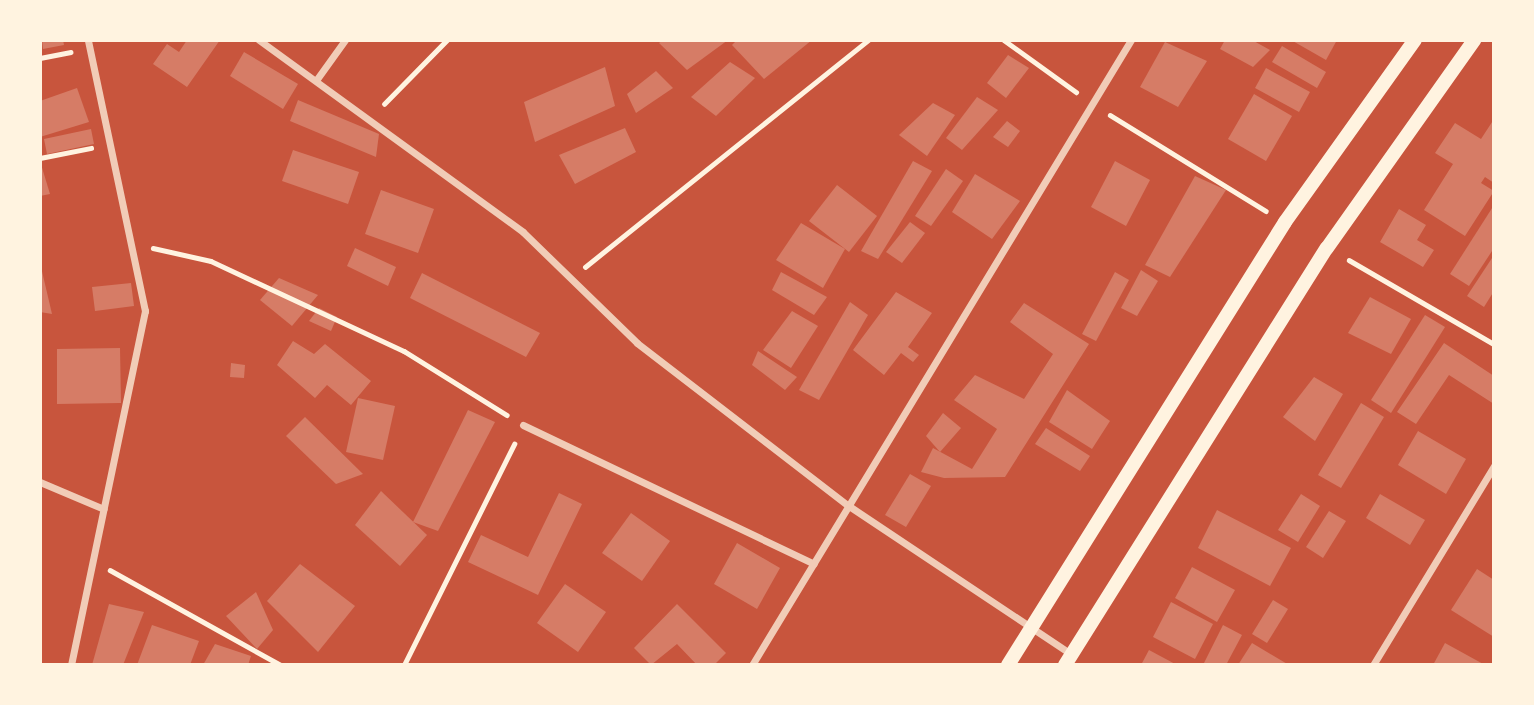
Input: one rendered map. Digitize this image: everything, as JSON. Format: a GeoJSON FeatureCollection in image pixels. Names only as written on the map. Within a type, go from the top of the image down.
{"type":"FeatureCollection","features":[{"type":"Feature","properties":{"kind":"main road"},"geometry":{"type":"LineString","coordinates":[[1008,665],[1284,222],[1415,40]]}},
{"type":"Feature","properties":{"kind":"main road"},"geometry":{"type":"LineString","coordinates":[[1068,659],[1327,248],[1474,40]]}},
{"type":"Feature","properties":{"kind":"street"},"geometry":{"type":"LineString","coordinates":[[259,40],[317,79],[523,232],[637,343],[849,506],[1031,628],[1068,659]]}},
{"type":"Feature","properties":{"kind":"street"},"geometry":{"type":"LineString","coordinates":[[317,79],[345,40]]}},
{"type":"Feature","properties":{"kind":"street"},"geometry":{"type":"LineString","coordinates":[[752,665],[1131,40]]}},
{"type":"Feature","properties":{"kind":"street"},"geometry":{"type":"LineString","coordinates":[[72,665],[145,311],[89,44]]}},
{"type":"Feature","properties":{"kind":"street"},"geometry":{"type":"LineString","coordinates":[[523,425],[814,564]]}},
{"type":"Feature","properties":{"kind":"street"},"geometry":{"type":"LineString","coordinates":[[1373,665],[1494,466]]}},
{"type":"Feature","properties":{"kind":"street"},"geometry":{"type":"LineString","coordinates":[[40,482],[104,509]]}},
{"type":"Feature","properties":{"kind":"path"},"geometry":{"type":"LineString","coordinates":[[369,119],[447,40]]}},
{"type":"Feature","properties":{"kind":"path"},"geometry":{"type":"LineString","coordinates":[[571,279],[868,40]]}},
{"type":"Feature","properties":{"kind":"path"},"geometry":{"type":"LineString","coordinates":[[1004,40],[1092,104],[1284,222]]}},
{"type":"Feature","properties":{"kind":"path"},"geometry":{"type":"LineString","coordinates":[[40,58],[89,44]]}},
{"type":"Feature","properties":{"kind":"path"},"geometry":{"type":"LineString","coordinates":[[40,158],[110,144]]}},
{"type":"Feature","properties":{"kind":"path"},"geometry":{"type":"LineString","coordinates":[[131,243],[211,261],[404,351],[523,425],[404,665]]}},
{"type":"Feature","properties":{"kind":"path"},"geometry":{"type":"LineString","coordinates":[[1327,248],[1494,344]]}},
{"type":"Feature","properties":{"kind":"path"},"geometry":{"type":"LineString","coordinates":[[93,561],[281,665]]}},
{"type":"Feature","properties":{"kind":"building"},"geometry":{"type":"Polygon","coordinates":[[[42,40],[63,40],[64,45],[43,49],[42,40]]]}},
{"type":"Feature","properties":{"kind":"building"},"geometry":{"type":"Polygon","coordinates":[[[187,40],[220,40],[187,87],[153,64],[167,44],[179,52],[187,40]]]}},
{"type":"Feature","properties":{"kind":"building"},"geometry":{"type":"Polygon","coordinates":[[[663,40],[728,40],[687,70],[659,43],[663,40]]]}},
{"type":"Feature","properties":{"kind":"building"},"geometry":{"type":"Polygon","coordinates":[[[737,40],[812,40],[764,79],[732,45],[737,40]]]}},
{"type":"Feature","properties":{"kind":"building"},"geometry":{"type":"Polygon","coordinates":[[[1225,40],[1252,40],[1270,50],[1253,67],[1220,49],[1225,40]]]}},
{"type":"Feature","properties":{"kind":"building"},"geometry":{"type":"Polygon","coordinates":[[[1291,40],[1337,40],[1326,60],[1291,40]]]}},
{"type":"Feature","properties":{"kind":"building"},"geometry":{"type":"Polygon","coordinates":[[[1165,42],[1207,61],[1178,107],[1140,87],[1165,42]]]}},
{"type":"Feature","properties":{"kind":"building"},"geometry":{"type":"Polygon","coordinates":[[[1282,46],[1326,72],[1317,88],[1272,62],[1282,46]]]}},
{"type":"Feature","properties":{"kind":"building"},"geometry":{"type":"Polygon","coordinates":[[[244,52],[298,84],[283,109],[230,76],[244,52]]]}},
{"type":"Feature","properties":{"kind":"building"},"geometry":{"type":"Polygon","coordinates":[[[1008,55],[1029,68],[1006,98],[987,83],[1008,55]]]}},
{"type":"Feature","properties":{"kind":"building"},"geometry":{"type":"Polygon","coordinates":[[[730,62],[755,78],[716,116],[691,97],[730,62]]]}},
{"type":"Feature","properties":{"kind":"building"},"geometry":{"type":"Polygon","coordinates":[[[605,67],[615,106],[535,142],[524,102],[605,67]]]}},
{"type":"Feature","properties":{"kind":"building"},"geometry":{"type":"Polygon","coordinates":[[[1266,68],[1310,92],[1299,112],[1255,88],[1266,68]]]}},
{"type":"Feature","properties":{"kind":"building"},"geometry":{"type":"Polygon","coordinates":[[[656,71],[673,88],[636,113],[627,94],[656,71]]]}},
{"type":"Feature","properties":{"kind":"building"},"geometry":{"type":"Polygon","coordinates":[[[77,88],[89,122],[40,137],[40,101],[77,88]]]}},
{"type":"Feature","properties":{"kind":"building"},"geometry":{"type":"Polygon","coordinates":[[[1254,94],[1292,116],[1266,161],[1228,139],[1254,94]]]}},
{"type":"Feature","properties":{"kind":"building"},"geometry":{"type":"Polygon","coordinates":[[[977,97],[998,110],[962,150],[946,138],[977,97]]]}},
{"type":"Feature","properties":{"kind":"building"},"geometry":{"type":"Polygon","coordinates":[[[298,100],[379,134],[376,157],[290,121],[298,100]]]}},
{"type":"Feature","properties":{"kind":"building"},"geometry":{"type":"Polygon","coordinates":[[[933,103],[955,115],[927,156],[899,135],[933,103]]]}},
{"type":"Feature","properties":{"kind":"building"},"geometry":{"type":"Polygon","coordinates":[[[1494,119],[1494,183],[1485,177],[1481,183],[1494,191],[1465,236],[1424,210],[1453,164],[1435,153],[1455,123],[1481,139],[1494,119]]]}},
{"type":"Feature","properties":{"kind":"building"},"geometry":{"type":"Polygon","coordinates":[[[1007,121],[1020,131],[1008,147],[993,137],[1007,121]]]}},
{"type":"Feature","properties":{"kind":"building"},"geometry":{"type":"Polygon","coordinates":[[[625,128],[636,152],[575,184],[559,155],[625,128]]]}},
{"type":"Feature","properties":{"kind":"building"},"geometry":{"type":"Polygon","coordinates":[[[91,129],[94,144],[47,154],[44,139],[91,129]]]}},
{"type":"Feature","properties":{"kind":"building"},"geometry":{"type":"Polygon","coordinates":[[[293,150],[359,172],[348,204],[282,181],[293,150]]]}},
{"type":"Feature","properties":{"kind":"building"},"geometry":{"type":"Polygon","coordinates":[[[40,161],[50,194],[40,196],[40,161]]]}},
{"type":"Feature","properties":{"kind":"building"},"geometry":{"type":"Polygon","coordinates":[[[913,161],[932,171],[878,259],[861,251],[913,161]]]}},
{"type":"Feature","properties":{"kind":"building"},"geometry":{"type":"Polygon","coordinates":[[[1115,161],[1150,180],[1126,226],[1091,207],[1115,161]]]}},
{"type":"Feature","properties":{"kind":"building"},"geometry":{"type":"Polygon","coordinates":[[[946,169],[963,181],[931,226],[915,216],[946,169]]]}},
{"type":"Feature","properties":{"kind":"building"},"geometry":{"type":"Polygon","coordinates":[[[975,174],[1020,201],[992,239],[952,212],[975,174]]]}},
{"type":"Feature","properties":{"kind":"building"},"geometry":{"type":"Polygon","coordinates":[[[1195,176],[1226,190],[1170,277],[1145,265],[1195,176]]]}},
{"type":"Feature","properties":{"kind":"building"},"geometry":{"type":"Polygon","coordinates":[[[837,185],[877,216],[849,252],[809,221],[837,185]]]}},
{"type":"Feature","properties":{"kind":"building"},"geometry":{"type":"Polygon","coordinates":[[[381,190],[434,209],[418,253],[365,234],[381,190]]]}},
{"type":"Feature","properties":{"kind":"building"},"geometry":{"type":"Polygon","coordinates":[[[1494,205],[1494,248],[1469,286],[1450,274],[1494,205]]]}},
{"type":"Feature","properties":{"kind":"building"},"geometry":{"type":"Polygon","coordinates":[[[1399,209],[1426,225],[1417,240],[1434,250],[1423,267],[1380,242],[1399,209]]]}},
{"type":"Feature","properties":{"kind":"building"},"geometry":{"type":"Polygon","coordinates":[[[910,222],[925,233],[902,263],[886,252],[910,222]]]}},
{"type":"Feature","properties":{"kind":"building"},"geometry":{"type":"Polygon","coordinates":[[[801,223],[845,249],[823,288],[776,260],[801,223]]]}},
{"type":"Feature","properties":{"kind":"building"},"geometry":{"type":"Polygon","coordinates":[[[355,248],[396,267],[388,286],[347,266],[355,248]]]}},
{"type":"Feature","properties":{"kind":"building"},"geometry":{"type":"Polygon","coordinates":[[[1494,255],[1494,291],[1484,307],[1467,296],[1494,255]]]}},
{"type":"Feature","properties":{"kind":"building"},"geometry":{"type":"Polygon","coordinates":[[[41,267],[52,314],[40,312],[41,267]]]}},
{"type":"Feature","properties":{"kind":"building"},"geometry":{"type":"Polygon","coordinates":[[[1141,270],[1158,281],[1137,316],[1121,308],[1141,270]]]}},
{"type":"Feature","properties":{"kind":"building"},"geometry":{"type":"Polygon","coordinates":[[[781,272],[827,297],[814,315],[772,290],[781,272]]]}},
{"type":"Feature","properties":{"kind":"building"},"geometry":{"type":"Polygon","coordinates":[[[1115,272],[1129,280],[1096,341],[1082,334],[1115,272]]]}},
{"type":"Feature","properties":{"kind":"building"},"geometry":{"type":"Polygon","coordinates":[[[422,273],[540,333],[526,357],[410,298],[422,273]]]}},
{"type":"Feature","properties":{"kind":"building"},"geometry":{"type":"Polygon","coordinates":[[[279,278],[318,295],[292,326],[260,300],[279,278]]]}},
{"type":"Feature","properties":{"kind":"building"},"geometry":{"type":"Polygon","coordinates":[[[131,283],[134,306],[95,311],[92,287],[131,283]]]}},
{"type":"Feature","properties":{"kind":"building"},"geometry":{"type":"Polygon","coordinates":[[[896,292],[932,313],[908,347],[919,355],[913,362],[901,353],[884,375],[853,350],[896,292]]]}},
{"type":"Feature","properties":{"kind":"building"},"geometry":{"type":"Polygon","coordinates":[[[1370,297],[1411,319],[1391,354],[1348,333],[1370,297]]]}},
{"type":"Feature","properties":{"kind":"building"},"geometry":{"type":"Polygon","coordinates":[[[850,302],[868,315],[819,400],[799,390],[850,302]]]}},
{"type":"Feature","properties":{"kind":"building"},"geometry":{"type":"Polygon","coordinates":[[[1024,303],[1089,344],[1005,477],[944,478],[921,472],[933,448],[972,469],[997,429],[954,400],[975,375],[1024,399],[1053,354],[1010,322],[1024,303]]]}},
{"type":"Feature","properties":{"kind":"building"},"geometry":{"type":"Polygon","coordinates":[[[319,308],[337,317],[331,331],[309,321],[319,308]]]}},
{"type":"Feature","properties":{"kind":"building"},"geometry":{"type":"Polygon","coordinates":[[[792,311],[818,326],[791,368],[763,350],[792,311]]]}},
{"type":"Feature","properties":{"kind":"building"},"geometry":{"type":"Polygon","coordinates":[[[1425,315],[1445,327],[1391,413],[1371,400],[1425,315]]]}},
{"type":"Feature","properties":{"kind":"building"},"geometry":{"type":"Polygon","coordinates":[[[293,341],[314,354],[325,344],[371,381],[351,405],[327,385],[315,398],[277,365],[293,341]]]}},
{"type":"Feature","properties":{"kind":"building"},"geometry":{"type":"Polygon","coordinates":[[[1444,343],[1494,376],[1494,404],[1449,375],[1416,424],[1397,412],[1444,343]]]}},
{"type":"Feature","properties":{"kind":"building"},"geometry":{"type":"Polygon","coordinates":[[[120,348],[121,403],[57,404],[57,349],[120,348]]]}},
{"type":"Feature","properties":{"kind":"building"},"geometry":{"type":"Polygon","coordinates":[[[758,351],[797,377],[785,390],[752,365],[758,351]]]}},
{"type":"Feature","properties":{"kind":"building"},"geometry":{"type":"Polygon","coordinates":[[[231,363],[245,365],[244,378],[230,377],[231,363]]]}},
{"type":"Feature","properties":{"kind":"building"},"geometry":{"type":"Polygon","coordinates":[[[1314,377],[1343,394],[1315,441],[1283,417],[1314,377]]]}},
{"type":"Feature","properties":{"kind":"building"},"geometry":{"type":"Polygon","coordinates":[[[1067,390],[1110,421],[1092,449],[1049,422],[1067,390]]]}},
{"type":"Feature","properties":{"kind":"building"},"geometry":{"type":"Polygon","coordinates":[[[358,398],[395,406],[383,460],[346,452],[358,398]]]}},
{"type":"Feature","properties":{"kind":"building"},"geometry":{"type":"Polygon","coordinates":[[[1361,403],[1384,417],[1341,488],[1318,475],[1361,403]]]}},
{"type":"Feature","properties":{"kind":"building"},"geometry":{"type":"Polygon","coordinates":[[[468,410],[495,422],[438,531],[413,522],[468,410]]]}},
{"type":"Feature","properties":{"kind":"building"},"geometry":{"type":"Polygon","coordinates":[[[943,413],[961,428],[940,452],[926,436],[943,413]]]}},
{"type":"Feature","properties":{"kind":"building"},"geometry":{"type":"Polygon","coordinates":[[[305,417],[363,474],[336,484],[286,436],[305,417]]]}},
{"type":"Feature","properties":{"kind":"building"},"geometry":{"type":"Polygon","coordinates":[[[1046,428],[1090,456],[1080,471],[1035,444],[1046,428]]]}},
{"type":"Feature","properties":{"kind":"building"},"geometry":{"type":"Polygon","coordinates":[[[1418,431],[1466,459],[1446,494],[1398,465],[1418,431]]]}},
{"type":"Feature","properties":{"kind":"building"},"geometry":{"type":"Polygon","coordinates":[[[910,474],[931,486],[906,527],[885,515],[910,474]]]}},
{"type":"Feature","properties":{"kind":"building"},"geometry":{"type":"Polygon","coordinates":[[[381,491],[427,535],[400,566],[355,525],[381,491]]]}},
{"type":"Feature","properties":{"kind":"building"},"geometry":{"type":"Polygon","coordinates":[[[559,493],[582,504],[538,595],[468,562],[481,535],[528,557],[559,493]]]}},
{"type":"Feature","properties":{"kind":"building"},"geometry":{"type":"Polygon","coordinates":[[[1301,494],[1320,506],[1298,542],[1278,530],[1301,494]]]}},
{"type":"Feature","properties":{"kind":"building"},"geometry":{"type":"Polygon","coordinates":[[[1380,494],[1425,520],[1410,545],[1366,518],[1380,494]]]}},
{"type":"Feature","properties":{"kind":"building"},"geometry":{"type":"Polygon","coordinates":[[[1217,510],[1291,548],[1270,586],[1198,548],[1217,510]]]}},
{"type":"Feature","properties":{"kind":"building"},"geometry":{"type":"Polygon","coordinates":[[[1329,511],[1346,521],[1323,558],[1306,547],[1329,511]]]}},
{"type":"Feature","properties":{"kind":"building"},"geometry":{"type":"Polygon","coordinates":[[[631,513],[670,541],[642,581],[602,553],[631,513]]]}},
{"type":"Feature","properties":{"kind":"building"},"geometry":{"type":"Polygon","coordinates":[[[737,543],[780,568],[757,609],[714,584],[737,543]]]}},
{"type":"Feature","properties":{"kind":"building"},"geometry":{"type":"Polygon","coordinates":[[[300,564],[355,606],[318,652],[267,601],[300,564]]]}},
{"type":"Feature","properties":{"kind":"building"},"geometry":{"type":"Polygon","coordinates":[[[1192,567],[1235,590],[1217,622],[1175,598],[1192,567]]]}},
{"type":"Feature","properties":{"kind":"building"},"geometry":{"type":"Polygon","coordinates":[[[1477,569],[1494,580],[1494,637],[1451,610],[1477,569]]]}},
{"type":"Feature","properties":{"kind":"building"},"geometry":{"type":"Polygon","coordinates":[[[565,584],[606,612],[578,652],[537,623],[565,584]]]}},
{"type":"Feature","properties":{"kind":"building"},"geometry":{"type":"Polygon","coordinates":[[[256,592],[273,630],[257,649],[226,616],[256,592]]]}},
{"type":"Feature","properties":{"kind":"building"},"geometry":{"type":"Polygon","coordinates":[[[1273,600],[1288,609],[1267,643],[1252,634],[1273,600]]]}},
{"type":"Feature","properties":{"kind":"building"},"geometry":{"type":"Polygon","coordinates":[[[1171,602],[1213,624],[1195,659],[1153,637],[1171,602]]]}},
{"type":"Feature","properties":{"kind":"building"},"geometry":{"type":"Polygon","coordinates":[[[109,604],[144,612],[123,665],[92,665],[109,604]]]}},
{"type":"Feature","properties":{"kind":"building"},"geometry":{"type":"Polygon","coordinates":[[[677,604],[726,653],[714,665],[697,665],[677,644],[651,665],[634,648],[677,604]]]}},
{"type":"Feature","properties":{"kind":"building"},"geometry":{"type":"Polygon","coordinates":[[[152,625],[199,641],[190,665],[137,665],[152,625]]]}},
{"type":"Feature","properties":{"kind":"building"},"geometry":{"type":"Polygon","coordinates":[[[1223,625],[1242,635],[1226,665],[1203,665],[1223,625]]]}},
{"type":"Feature","properties":{"kind":"building"},"geometry":{"type":"Polygon","coordinates":[[[1252,643],[1289,665],[1238,665],[1252,643]]]}},
{"type":"Feature","properties":{"kind":"building"},"geometry":{"type":"Polygon","coordinates":[[[1445,643],[1485,665],[1433,665],[1445,643]]]}},
{"type":"Feature","properties":{"kind":"building"},"geometry":{"type":"Polygon","coordinates":[[[215,644],[251,656],[248,665],[203,665],[215,644]]]}},
{"type":"Feature","properties":{"kind":"building"},"geometry":{"type":"Polygon","coordinates":[[[1149,650],[1177,665],[1141,665],[1149,650]]]}}]}
